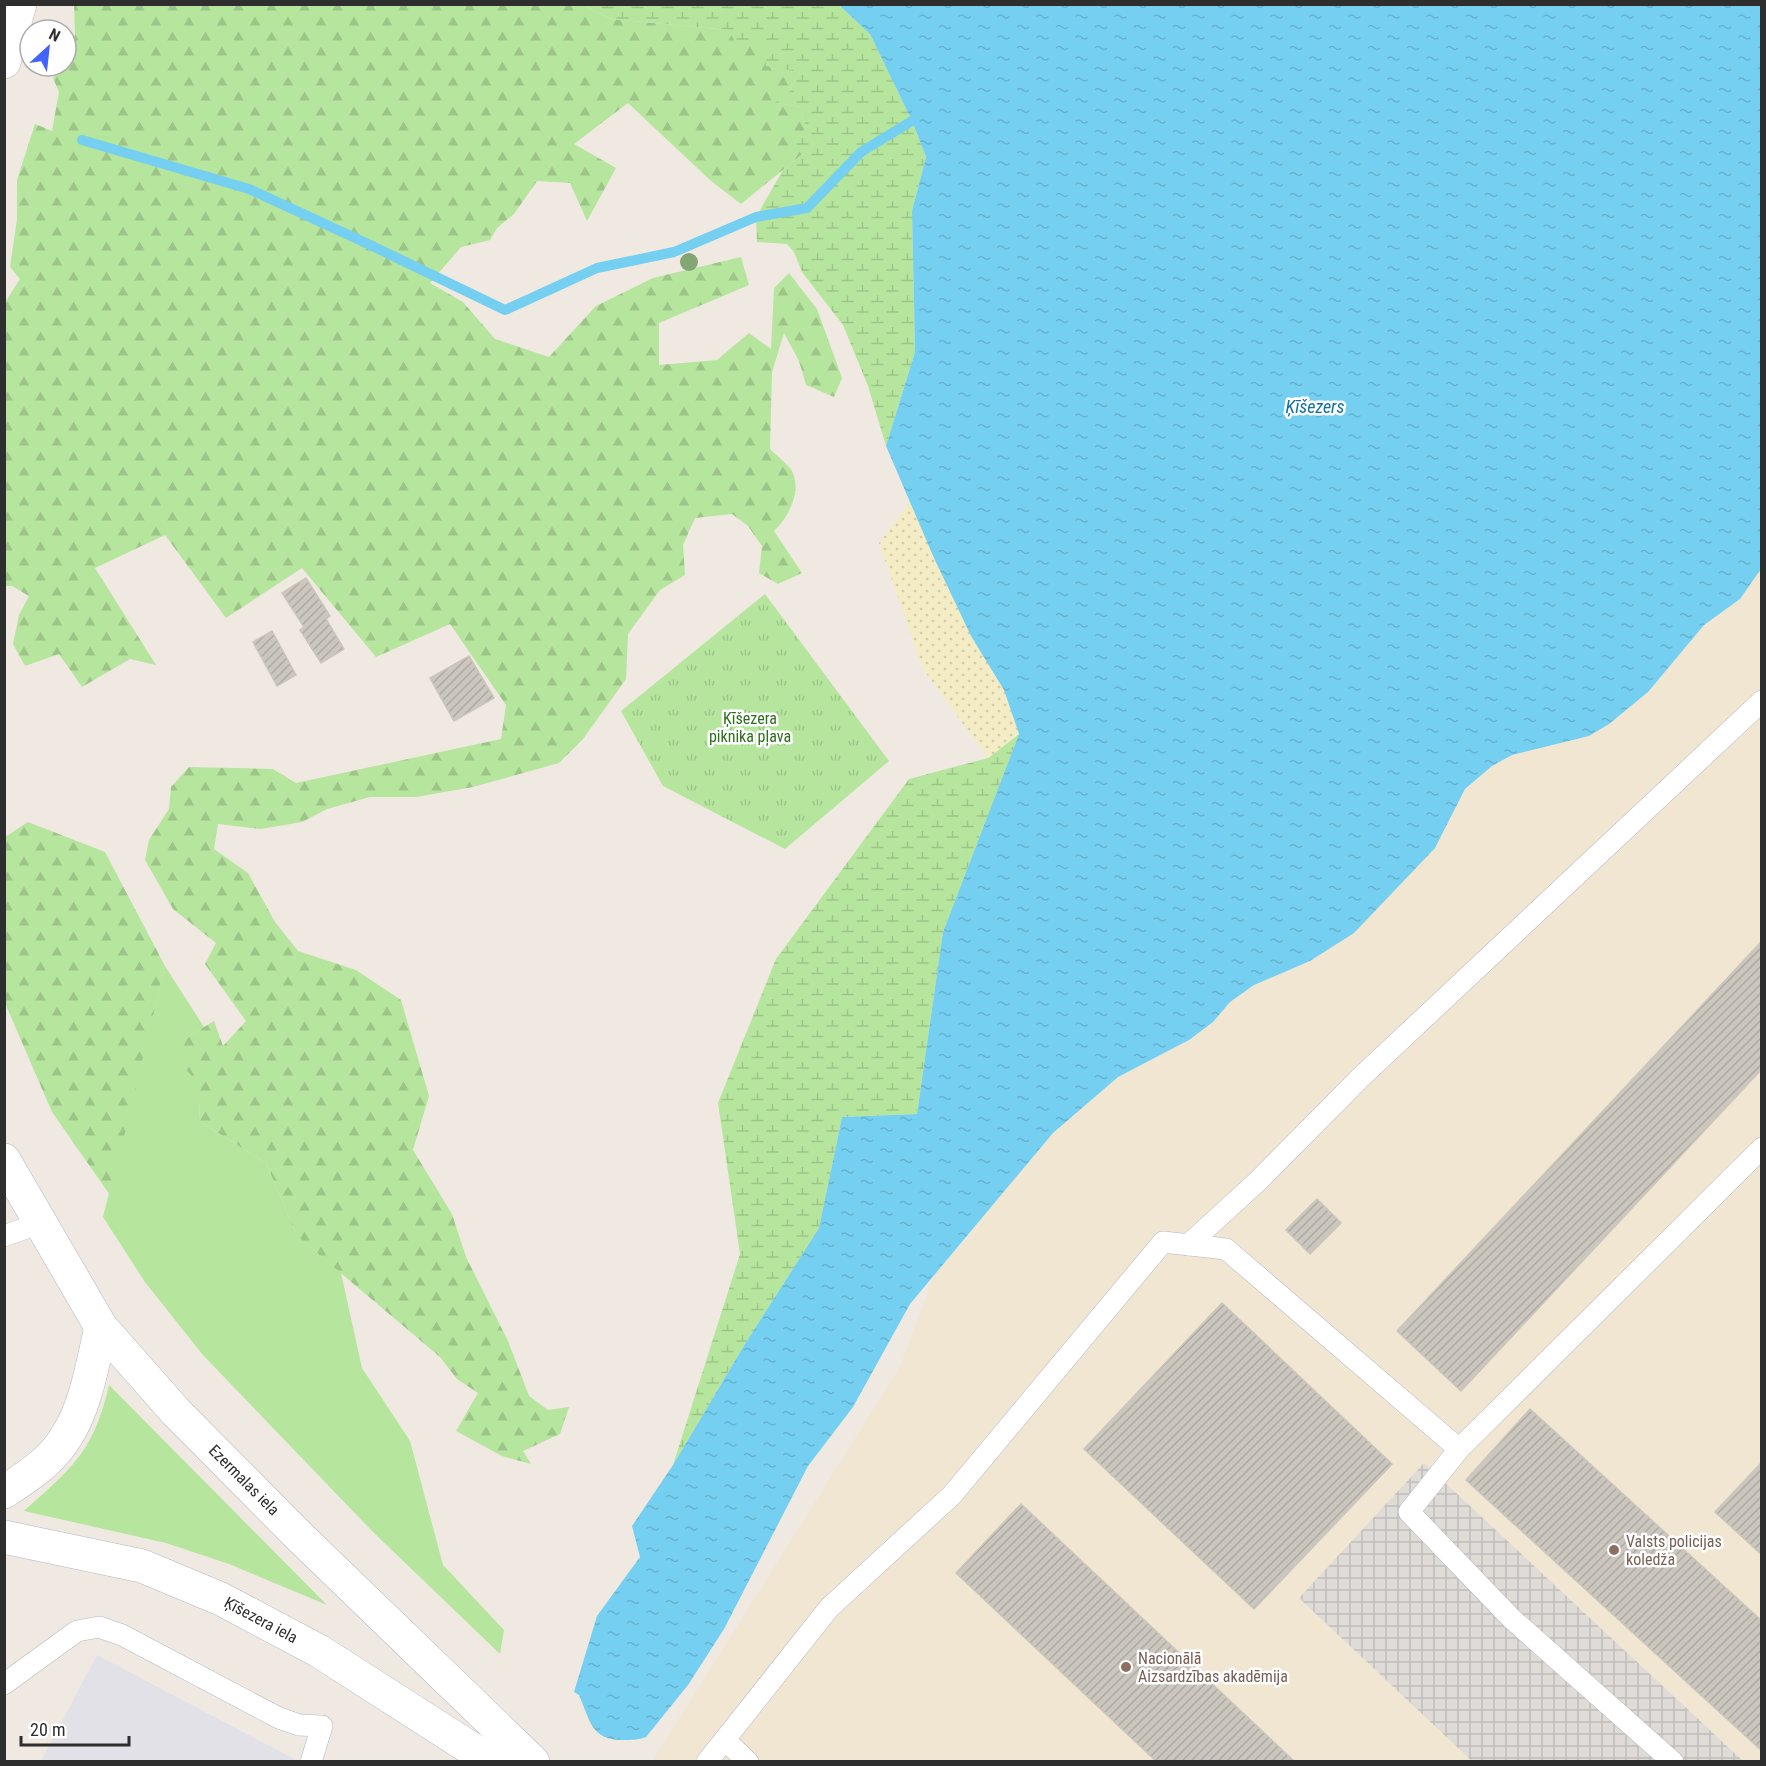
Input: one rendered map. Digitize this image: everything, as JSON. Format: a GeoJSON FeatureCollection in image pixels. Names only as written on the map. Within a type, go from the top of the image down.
{"type":"FeatureCollection","features":[{"type":"Feature","properties":{"kind":"street"},"geometry":{"type":"LineString","coordinates":[[4,62],[20,4]]}},
{"type":"Feature","properties":{"kind":"street","name":"Ezermalas iela"},"geometry":{"type":"LineString","coordinates":[[4,1160],[101,1327],[176,1412],[533,1761]]}},
{"type":"Feature","properties":{"kind":"street"},"geometry":{"type":"LineString","coordinates":[[4,1492],[40,1468],[67,1437],[89,1382],[101,1327]]}},
{"type":"Feature","properties":{"kind":"street","name":"Ķīšezera iela"},"geometry":{"type":"LineString","coordinates":[[4,1537],[142,1566],[221,1599],[319,1651],[492,1761]]}},
{"type":"Feature","properties":{"kind":"lane"},"geometry":{"type":"LineString","coordinates":[[1188,1245],[1258,1181],[1360,1078],[1761,701]]}},
{"type":"Feature","properties":{"kind":"lane"},"geometry":{"type":"LineString","coordinates":[[1673,1761],[1512,1619],[1408,1512],[1459,1449],[1761,1148]]}},
{"type":"Feature","properties":{"kind":"lane"},"geometry":{"type":"LineString","coordinates":[[4,1236],[40,1223]]}},
{"type":"Feature","properties":{"kind":"lane"},"geometry":{"type":"LineString","coordinates":[[707,1761],[829,1608],[952,1495],[1163,1242],[1226,1249],[1459,1449]]}},
{"type":"Feature","properties":{"kind":"lane"},"geometry":{"type":"LineString","coordinates":[[4,1684],[77,1631],[99,1628],[122,1635],[279,1718],[299,1725],[322,1726],[311,1761]]}},
{"type":"Feature","properties":{"kind":"lane"},"geometry":{"type":"LineString","coordinates":[[725,1740],[748,1761]]}},
{"type":"Feature","properties":{"kind":"shaded area"},"geometry":{"type":"Polygon","coordinates":[[[1761,569],[1761,1761],[653,1760],[900,1367],[933,1278],[1053,1133],[1118,1077],[1189,1040],[1213,1022],[1230,1002],[1254,985],[1310,961],[1435,848],[1465,790],[1492,766],[1512,755],[1530,749],[1554,746],[1648,692],[1704,625],[1740,599],[1761,569]]]}},
{"type":"Feature","properties":{"kind":"shaded area"},"geometry":{"type":"Polygon","coordinates":[[[1424,1463],[1743,1761],[1472,1761],[1299,1598],[1424,1463]]]}},
{"type":"Feature","properties":{"kind":"shaded area"},"geometry":{"type":"Polygon","coordinates":[[[97,1655],[298,1761],[41,1761],[97,1655]]]}},
{"type":"Feature","properties":{"kind":"green space"},"geometry":{"type":"Polygon","coordinates":[[[74,5],[583,5],[611,19],[728,30],[767,40],[800,72],[790,91],[776,103],[801,107],[806,129],[805,152],[741,204],[710,180],[628,103],[574,144],[616,168],[587,221],[570,183],[537,181],[514,214],[497,228],[490,240],[461,247],[430,283],[463,302],[495,339],[549,357],[596,306],[653,278],[741,257],[749,285],[659,323],[659,365],[717,360],[749,333],[771,349],[774,288],[789,273],[817,309],[842,378],[834,397],[806,385],[799,361],[784,333],[772,372],[770,449],[790,468],[796,484],[793,502],[785,518],[774,531],[802,573],[778,584],[759,573],[762,546],[748,526],[732,514],[695,518],[683,545],[685,575],[660,590],[628,634],[626,679],[583,739],[559,763],[473,787],[416,797],[370,797],[327,809],[302,822],[261,829],[218,824],[214,849],[248,873],[275,922],[298,951],[356,970],[401,1000],[429,1096],[413,1150],[452,1214],[466,1257],[508,1341],[529,1396],[548,1410],[569,1407],[560,1434],[523,1451],[531,1464],[502,1456],[456,1431],[478,1393],[457,1379],[440,1357],[297,1236],[266,1163],[199,1121],[198,1089],[192,1076],[179,1064],[186,1038],[214,1021],[223,1046],[246,1021],[205,964],[216,943],[173,909],[145,860],[149,840],[169,809],[171,787],[189,767],[273,769],[296,783],[501,739],[506,705],[450,624],[376,657],[302,568],[226,618],[165,535],[95,568],[156,665],[130,659],[82,687],[59,654],[25,666],[13,644],[19,615],[29,596],[12,586],[5,586],[4,313],[6,301],[20,279],[10,267],[17,219],[17,180],[35,124],[52,131],[59,92],[53,78],[78,78],[78,18],[74,18],[74,5]]]}},
{"type":"Feature","properties":{"kind":"green space"},"geometry":{"type":"Polygon","coordinates":[[[583,5],[839,5],[870,34],[912,121],[926,157],[912,211],[915,352],[886,446],[868,386],[843,325],[802,272],[794,252],[787,244],[757,242],[756,217],[783,170],[805,152],[791,140],[806,129],[801,107],[775,103],[790,91],[800,72],[766,66],[766,41],[739,48],[728,30],[611,19],[583,5]]]}},
{"type":"Feature","properties":{"kind":"green space","name":"Ķīšezera piknika pļava"},"geometry":{"type":"Polygon","coordinates":[[[765,594],[889,761],[785,849],[663,786],[621,711],[765,594]]]}},
{"type":"Feature","properties":{"kind":"green space"},"geometry":{"type":"Polygon","coordinates":[[[1019,734],[943,932],[917,1114],[842,1117],[819,1228],[745,1344],[673,1465],[740,1254],[718,1103],[776,959],[909,779],[988,758],[1019,734]]]}},
{"type":"Feature","properties":{"kind":"green space"},"geometry":{"type":"Polygon","coordinates":[[[28,822],[105,852],[165,966],[110,1195],[52,1112],[5,1003],[5,837],[28,822]]]}},
{"type":"Feature","properties":{"kind":"green space"},"geometry":{"type":"Polygon","coordinates":[[[165,966],[204,1027],[186,1038],[191,1072],[200,1090],[199,1121],[266,1163],[297,1236],[341,1273],[362,1368],[410,1441],[443,1565],[504,1630],[500,1654],[373,1532],[202,1354],[145,1282],[103,1217],[165,966]]]}},
{"type":"Feature","properties":{"kind":"green space"},"geometry":{"type":"Polygon","coordinates":[[[109,1385],[327,1605],[229,1564],[166,1543],[24,1511],[56,1482],[79,1456],[96,1426],[109,1385]]]}},
{"type":"Feature","properties":{"kind":"sand"},"geometry":{"type":"Polygon","coordinates":[[[910,502],[971,636],[1004,690],[1019,734],[988,758],[923,669],[879,543],[910,502]]]}},
{"type":"Feature","properties":{"kind":"water","name":"Ķīšezers"},"geometry":{"type":"Polygon","coordinates":[[[839,5],[1761,5],[1761,569],[1740,599],[1704,625],[1648,692],[1609,724],[1589,736],[1512,755],[1492,766],[1465,789],[1435,848],[1354,933],[1310,961],[1254,985],[1230,1002],[1213,1022],[1189,1040],[1118,1077],[1053,1133],[910,1304],[853,1407],[808,1466],[724,1629],[688,1685],[646,1737],[631,1740],[612,1739],[593,1727],[579,1695],[574,1692],[597,1616],[640,1557],[632,1526],[673,1465],[745,1344],[819,1228],[842,1117],[917,1114],[943,932],[1019,734],[1004,690],[971,636],[934,558],[886,446],[915,352],[912,211],[926,157],[912,121],[870,34],[839,5]]]}},
{"type":"Feature","properties":{"kind":"building"},"geometry":{"type":"Polygon","coordinates":[[[306,578],[330,616],[326,619],[344,649],[321,663],[300,630],[304,627],[282,593],[306,578]]]}},
{"type":"Feature","properties":{"kind":"building"},"geometry":{"type":"Polygon","coordinates":[[[272,631],[296,675],[277,686],[253,642],[272,631]]]}},
{"type":"Feature","properties":{"kind":"building"},"geometry":{"type":"Polygon","coordinates":[[[469,656],[494,698],[454,721],[430,678],[469,656]]]}},
{"type":"Feature","properties":{"kind":"building"},"geometry":{"type":"Polygon","coordinates":[[[1762,941],[1762,1069],[1461,1391],[1397,1331],[1762,941]]]}},
{"type":"Feature","properties":{"kind":"building"},"geometry":{"type":"Polygon","coordinates":[[[1317,1199],[1341,1223],[1310,1254],[1286,1230],[1317,1199]]]}},
{"type":"Feature","properties":{"kind":"building"},"geometry":{"type":"Polygon","coordinates":[[[1222,1303],[1392,1464],[1254,1609],[1084,1449],[1222,1303]]]}},
{"type":"Feature","properties":{"kind":"building","name":"Valsts policijas koledža"},"geometry":{"type":"Polygon","coordinates":[[[1530,1409],[1762,1621],[1762,1751],[1466,1480],[1530,1409]]]}},
{"type":"Feature","properties":{"kind":"building"},"geometry":{"type":"Polygon","coordinates":[[[1762,1464],[1762,1555],[1715,1512],[1762,1464]]]}},
{"type":"Feature","properties":{"kind":"building","name":"Nacionālā Aizsardzības akadēmija"},"geometry":{"type":"Polygon","coordinates":[[[1021,1504],[1295,1762],[1157,1762],[956,1573],[1021,1504]]]}},
{"type":"Feature","properties":{"kind":"waterway"},"geometry":{"type":"LineString","coordinates":[[82,140],[249,189],[505,310],[597,268],[674,252],[756,217],[807,208],[861,152],[912,121]]}},
{"type":"Feature","properties":{"kind":"place","name":"Valsts policijas koledža"},"geometry":{"type":"Point","coordinates":[1614,1550]}},
{"type":"Feature","properties":{"kind":"place","name":"Nacionālā Aizsardzības akadēmija"},"geometry":{"type":"Point","coordinates":[1126,1667]}}]}
